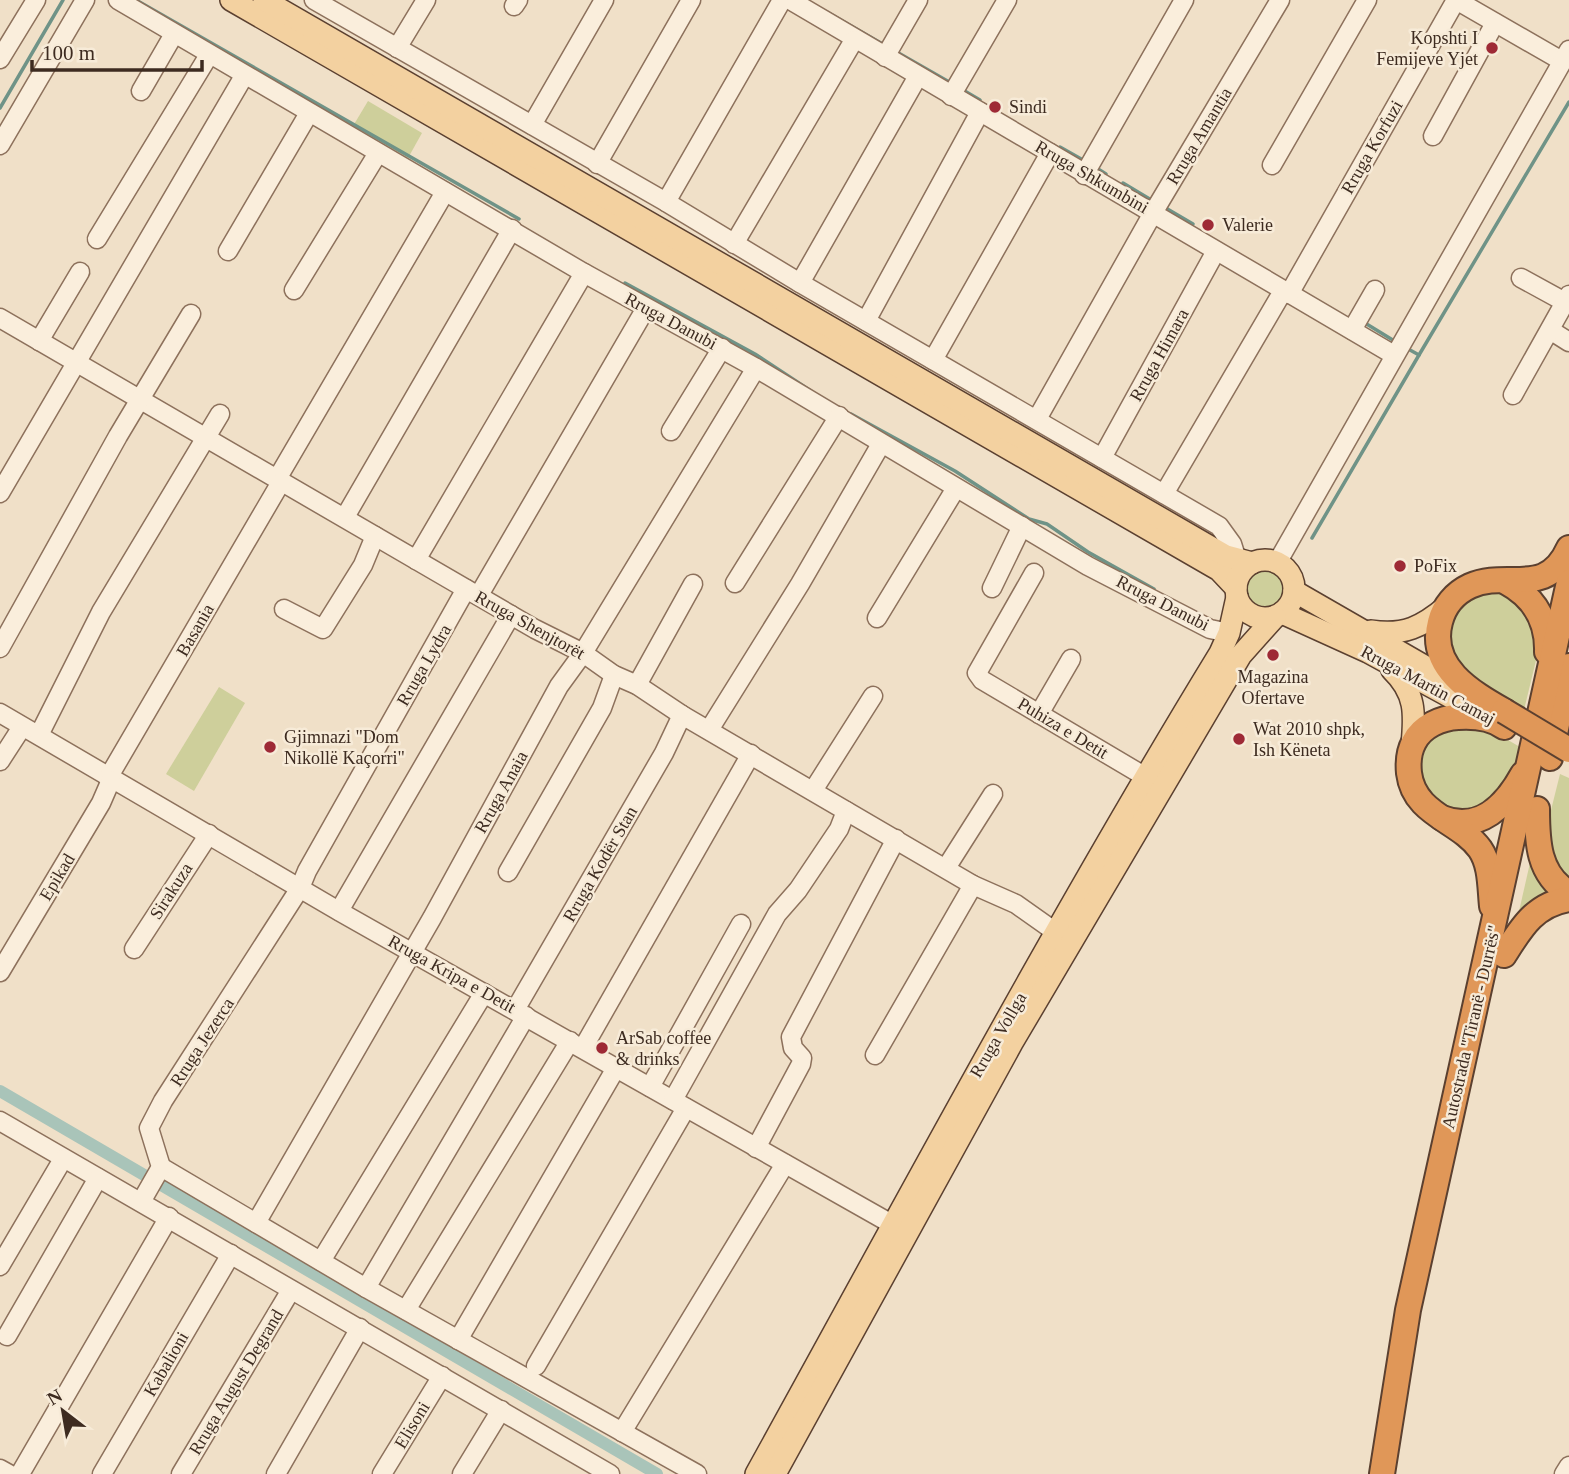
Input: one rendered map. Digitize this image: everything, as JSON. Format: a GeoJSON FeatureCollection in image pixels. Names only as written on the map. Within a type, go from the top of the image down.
{"type":"FeatureCollection","features":[{"type":"Feature","properties":{"kind":"highway"},"geometry":{"type":"LineString","coordinates":[[1481,698],[1453,675],[1440,653],[1438,630],[1447,606],[1471,586],[1484,582],[1530,581],[1546,575],[1559,564],[1569,548]]}},
{"type":"Feature","properties":{"kind":"highway"},"geometry":{"type":"LineString","coordinates":[[1506,582],[1525,596],[1542,617],[1548,647],[1545,694]]}},
{"type":"Feature","properties":{"kind":"highway","name":"Autostrada \"Tiranë - Durrës\""},"geometry":{"type":"LineString","coordinates":[[1382,1474],[1408,1310],[1468,1033],[1494,928],[1553,742],[1545,694],[1569,582]]}},
{"type":"Feature","properties":{"kind":"highway","name":"Autostrada \"Tiranë - Durrës\""},"geometry":{"type":"LineString","coordinates":[[1397,1474],[1424,1305],[1455,1156],[1504,955],[1569,666]]}},
{"type":"Feature","properties":{"kind":"highway","name":"Rruga Martin Camaj"},"geometry":{"type":"LineString","coordinates":[[1481,698],[1502,720],[1569,766]]}},
{"type":"Feature","properties":{"kind":"highway"},"geometry":{"type":"LineString","coordinates":[[1435,814],[1460,822],[1493,814],[1553,742],[1569,700]]}},
{"type":"Feature","properties":{"kind":"highway"},"geometry":{"type":"LineString","coordinates":[[1494,928],[1485,859],[1471,840],[1419,800],[1411,783],[1408,765],[1412,745],[1426,728],[1446,719],[1474,717],[1502,720]]}},
{"type":"Feature","properties":{"kind":"highway","name":"Rruga Martin Camaj"},"geometry":{"type":"LineString","coordinates":[[1502,720],[1553,742]]}},
{"type":"Feature","properties":{"kind":"highway"},"geometry":{"type":"LineString","coordinates":[[1537,810],[1543,862],[1553,880],[1569,892]]}},
{"type":"Feature","properties":{"kind":"highway"},"geometry":{"type":"LineString","coordinates":[[1504,955],[1531,917],[1550,904],[1569,899]]}},
{"type":"Feature","properties":{"kind":"main road"},"geometry":{"type":"LineString","coordinates":[[231,0],[1219,570],[1237,592],[1243,608],[1253,616],[1278,615],[1291,603],[1294,591],[1290,574],[1278,563],[1265,560],[1245,562],[264,0]]}},
{"type":"Feature","properties":{"kind":"main road"},"geometry":{"type":"LineString","coordinates":[[1237,592],[1245,562]]}},
{"type":"Feature","properties":{"kind":"main road","name":"Rruga Martin Camaj"},"geometry":{"type":"LineString","coordinates":[[1294,591],[1481,698]]}},
{"type":"Feature","properties":{"kind":"main road","name":"Rruga Vollga"},"geometry":{"type":"LineString","coordinates":[[775,1474],[997,1035],[1144,776],[1220,653],[1229,633],[1237,592]]}},
{"type":"Feature","properties":{"kind":"main road"},"geometry":{"type":"LineString","coordinates":[[1359,628],[1389,633],[1411,631],[1425,624],[1447,606]]}},
{"type":"Feature","properties":{"kind":"main road","name":"Rruga Vollga"},"geometry":{"type":"LineString","coordinates":[[756,1474],[1227,678],[1247,646],[1278,615]]}},
{"type":"Feature","properties":{"kind":"main road","name":"Rruga Martin Camaj"},"geometry":{"type":"LineString","coordinates":[[1278,615],[1368,652],[1502,720]]}},
{"type":"Feature","properties":{"kind":"main road"},"geometry":{"type":"LineString","coordinates":[[1368,652],[1398,676],[1411,695],[1415,714],[1412,745]]}},
{"type":"Feature","properties":{"kind":"street"},"geometry":{"type":"LineString","coordinates":[[0,59],[36,0]]}},
{"type":"Feature","properties":{"kind":"street"},"geometry":{"type":"LineString","coordinates":[[0,145],[85,0]]}},
{"type":"Feature","properties":{"kind":"street","name":"Rruga Danubi"},"geometry":{"type":"LineString","coordinates":[[118,0],[584,273],[839,416],[881,444],[1088,566],[1210,629],[1229,633]]}},
{"type":"Feature","properties":{"kind":"street"},"geometry":{"type":"LineString","coordinates":[[314,0],[333,5],[397,48],[1164,494],[1224,531],[1245,562]]}},
{"type":"Feature","properties":{"kind":"street"},"geometry":{"type":"LineString","coordinates":[[397,48],[426,0]]}},
{"type":"Feature","properties":{"kind":"street"},"geometry":{"type":"LineString","coordinates":[[532,125],[604,0]]}},
{"type":"Feature","properties":{"kind":"street"},"geometry":{"type":"LineString","coordinates":[[597,164],[691,0]]}},
{"type":"Feature","properties":{"kind":"street"},"geometry":{"type":"LineString","coordinates":[[666,202],[782,0]]}},
{"type":"Feature","properties":{"kind":"street","name":"Rruga Shkumbini"},"geometry":{"type":"LineString","coordinates":[[790,0],[1394,355]]}},
{"type":"Feature","properties":{"kind":"street"},"geometry":{"type":"LineString","coordinates":[[819,16],[828,0]]}},
{"type":"Feature","properties":{"kind":"street"},"geometry":{"type":"LineString","coordinates":[[885,57],[918,0]]}},
{"type":"Feature","properties":{"kind":"street"},"geometry":{"type":"LineString","coordinates":[[951,96],[1007,0]]}},
{"type":"Feature","properties":{"kind":"street"},"geometry":{"type":"LineString","coordinates":[[1084,175],[1184,0]]}},
{"type":"Feature","properties":{"kind":"street","name":"Rruga Amantia"},"geometry":{"type":"LineString","coordinates":[[1037,419],[1153,213],[1280,0]]}},
{"type":"Feature","properties":{"kind":"street"},"geometry":{"type":"LineString","coordinates":[[1272,165],[1367,0]]}},
{"type":"Feature","properties":{"kind":"street"},"geometry":{"type":"LineString","coordinates":[[1278,563],[1394,355],[1408,338],[1565,56],[1496,23],[1456,0]]}},
{"type":"Feature","properties":{"kind":"street","name":"Rruga Korfuzi"},"geometry":{"type":"LineString","coordinates":[[1164,494],[1286,292],[1456,0]]}},
{"type":"Feature","properties":{"kind":"street"},"geometry":{"type":"LineString","coordinates":[[1433,136],[1496,23]]}},
{"type":"Feature","properties":{"kind":"street"},"geometry":{"type":"LineString","coordinates":[[141,91],[174,34]]}},
{"type":"Feature","properties":{"kind":"street"},"geometry":{"type":"LineString","coordinates":[[734,244],[854,40]]}},
{"type":"Feature","properties":{"kind":"street"},"geometry":{"type":"LineString","coordinates":[[97,239],[209,55]]}},
{"type":"Feature","properties":{"kind":"street"},"geometry":{"type":"LineString","coordinates":[[0,492],[244,76]]}},
{"type":"Feature","properties":{"kind":"street"},"geometry":{"type":"LineString","coordinates":[[800,283],[918,76]]}},
{"type":"Feature","properties":{"kind":"street"},"geometry":{"type":"LineString","coordinates":[[866,321],[980,112]]}},
{"type":"Feature","properties":{"kind":"street"},"geometry":{"type":"LineString","coordinates":[[228,251],[309,113]]}},
{"type":"Feature","properties":{"kind":"street"},"geometry":{"type":"LineString","coordinates":[[294,290],[378,153]]}},
{"type":"Feature","properties":{"kind":"street"},"geometry":{"type":"LineString","coordinates":[[933,360],[1050,153]]}},
{"type":"Feature","properties":{"kind":"street","name":"Basania"},"geometry":{"type":"LineString","coordinates":[[110,779],[445,192]]}},
{"type":"Feature","properties":{"kind":"street"},"geometry":{"type":"LineString","coordinates":[[345,517],[512,229]]}},
{"type":"Feature","properties":{"kind":"street","name":"Rruga Himara"},"geometry":{"type":"LineString","coordinates":[[1102,458],[1216,251]]}},
{"type":"Feature","properties":{"kind":"street"},"geometry":{"type":"LineString","coordinates":[[39,341],[80,272]]}},
{"type":"Feature","properties":{"kind":"street"},"geometry":{"type":"LineString","coordinates":[[416,560],[584,273]]}},
{"type":"Feature","properties":{"kind":"street"},"geometry":{"type":"LineString","coordinates":[[1513,395],[1567,299],[1521,278]]}},
{"type":"Feature","properties":{"kind":"street"},"geometry":{"type":"LineString","coordinates":[[1352,331],[1375,290]]}},
{"type":"Feature","properties":{"kind":"street","name":"Rruga Lydra"},"geometry":{"type":"LineString","coordinates":[[300,888],[307,871],[472,592],[646,308]]}},
{"type":"Feature","properties":{"kind":"street"},"geometry":{"type":"LineString","coordinates":[[0,648],[191,314]]}},
{"type":"Feature","properties":{"kind":"street","name":"Rruga Shenjtorët"},"geometry":{"type":"LineString","coordinates":[[3,327],[39,341],[511,615],[583,653],[614,675],[638,685],[682,715],[973,885],[1016,904],[1057,933]]}},
{"type":"Feature","properties":{"kind":"street"},"geometry":{"type":"LineString","coordinates":[[1550,330],[1569,342]]}},
{"type":"Feature","properties":{"kind":"street"},"geometry":{"type":"LineString","coordinates":[[671,432],[722,348]]}},
{"type":"Feature","properties":{"kind":"street","name":"Rruga Anaia"},"geometry":{"type":"LineString","coordinates":[[256,1223],[412,951],[559,686],[583,653],[756,368]]}},
{"type":"Feature","properties":{"kind":"street"},"geometry":{"type":"LineString","coordinates":[[39,735],[101,612],[220,414]]}},
{"type":"Feature","properties":{"kind":"street"},"geometry":{"type":"LineString","coordinates":[[735,583],[839,416]]}},
{"type":"Feature","properties":{"kind":"street"},"geometry":{"type":"LineString","coordinates":[[709,730],[800,584],[881,444]]}},
{"type":"Feature","properties":{"kind":"street"},"geometry":{"type":"LineString","coordinates":[[877,618],[956,488]]}},
{"type":"Feature","properties":{"kind":"street"},"geometry":{"type":"LineString","coordinates":[[992,588],[1022,526]]}},
{"type":"Feature","properties":{"kind":"street"},"geometry":{"type":"LineString","coordinates":[[284,609],[323,629],[363,565],[375,536]]}},
{"type":"Feature","properties":{"kind":"street","name":"Puhiza e Detit"},"geometry":{"type":"LineString","coordinates":[[1034,573],[978,673],[982,680],[1144,776]]}},
{"type":"Feature","properties":{"kind":"street"},"geometry":{"type":"LineString","coordinates":[[638,685],[693,584]]}},
{"type":"Feature","properties":{"kind":"street"},"geometry":{"type":"LineString","coordinates":[[339,911],[511,615]]}},
{"type":"Feature","properties":{"kind":"street"},"geometry":{"type":"LineString","coordinates":[[1039,714],[1071,659]]}},
{"type":"Feature","properties":{"kind":"street"},"geometry":{"type":"LineString","coordinates":[[508,872],[602,708],[614,675]]}},
{"type":"Feature","properties":{"kind":"street"},"geometry":{"type":"LineString","coordinates":[[810,789],[814,789],[873,696]]}},
{"type":"Feature","properties":{"kind":"street","name":"Rruga Kripa e Detit"},"geometry":{"type":"LineString","coordinates":[[0,713],[339,911],[900,1229]]}},
{"type":"Feature","properties":{"kind":"street","name":"Rruga Kodër Stan"},"geometry":{"type":"LineString","coordinates":[[366,1288],[521,1013],[664,753],[682,715]]}},
{"type":"Feature","properties":{"kind":"street"},"geometry":{"type":"LineString","coordinates":[[0,761],[22,727]]}},
{"type":"Feature","properties":{"kind":"street"},"geometry":{"type":"LineString","coordinates":[[406,1310],[576,1044],[751,754]]}},
{"type":"Feature","properties":{"kind":"street","name":"Epikad"},"geometry":{"type":"LineString","coordinates":[[0,972],[101,803],[110,779]]}},
{"type":"Feature","properties":{"kind":"street"},"geometry":{"type":"LineString","coordinates":[[946,869],[993,794]]}},
{"type":"Feature","properties":{"kind":"street"},"geometry":{"type":"LineString","coordinates":[[536,1366],[680,1104],[777,914],[826,850],[846,811]]}},
{"type":"Feature","properties":{"kind":"street","name":"Sirakuza"},"geometry":{"type":"LineString","coordinates":[[134,949],[209,834]]}},
{"type":"Feature","properties":{"kind":"street"},"geometry":{"type":"LineString","coordinates":[[756,1148],[802,1064],[802,1058],[793,1048],[792,1037],[895,839]]}},
{"type":"Feature","properties":{"kind":"street"},"geometry":{"type":"LineString","coordinates":[[875,1055],[973,885]]}},
{"type":"Feature","properties":{"kind":"street","name":"Rruga Jezerca"},"geometry":{"type":"LineString","coordinates":[[153,1182],[149,1128],[163,1101],[300,888]]}},
{"type":"Feature","properties":{"kind":"street"},"geometry":{"type":"LineString","coordinates":[[650,1087],[741,924]]}},
{"type":"Feature","properties":{"kind":"street"},"geometry":{"type":"LineString","coordinates":[[321,1261],[484,993]]}},
{"type":"Feature","properties":{"kind":"street"},"geometry":{"type":"LineString","coordinates":[[458,1340],[616,1068]]}},
{"type":"Feature","properties":{"kind":"street"},"geometry":{"type":"LineString","coordinates":[[0,1121],[98,1178],[153,1182],[256,1223],[697,1474]]}},
{"type":"Feature","properties":{"kind":"street"},"geometry":{"type":"LineString","coordinates":[[0,1266],[64,1158]]}},
{"type":"Feature","properties":{"kind":"street"},"geometry":{"type":"LineString","coordinates":[[622,1432],[785,1164]]}},
{"type":"Feature","properties":{"kind":"street"},"geometry":{"type":"LineString","coordinates":[[8,1336],[98,1178]]}},
{"type":"Feature","properties":{"kind":"street"},"geometry":{"type":"LineString","coordinates":[[153,1182],[169,1217],[501,1410],[590,1469],[610,1474]]}},
{"type":"Feature","properties":{"kind":"street"},"geometry":{"type":"LineString","coordinates":[[20,1474],[169,1217]]}},
{"type":"Feature","properties":{"kind":"street","name":"Kabalioni"},"geometry":{"type":"LineString","coordinates":[[102,1474],[231,1254]]}},
{"type":"Feature","properties":{"kind":"street","name":"Rruga August Degrand"},"geometry":{"type":"LineString","coordinates":[[181,1474],[291,1290]]}},
{"type":"Feature","properties":{"kind":"street"},"geometry":{"type":"LineString","coordinates":[[276,1474],[360,1328]]}},
{"type":"Feature","properties":{"kind":"street","name":"Elisoni"},"geometry":{"type":"LineString","coordinates":[[382,1474],[442,1376]]}},
{"type":"Feature","properties":{"kind":"street"},"geometry":{"type":"LineString","coordinates":[[462,1474],[501,1410]]}},
{"type":"Feature","properties":{"kind":"street"},"geometry":{"type":"LineString","coordinates":[[1564,1474],[1569,1466]]}},
{"type":"Feature","properties":{"kind":"street"},"geometry":{"type":"LineString","coordinates":[[0,1469],[9,1474]]}},
{"type":"Feature","properties":{"kind":"green space"},"geometry":{"type":"Polygon","coordinates":[[[368,101],[422,133],[408,158],[353,126],[368,101]]]}},
{"type":"Feature","properties":{"kind":"green space"},"geometry":{"type":"Polygon","coordinates":[[[1266,569],[1274,570],[1280,575],[1285,581],[1285,597],[1280,603],[1274,608],[1266,609],[1258,608],[1252,603],[1247,597],[1246,589],[1247,581],[1252,575],[1258,570],[1266,569]]]}},
{"type":"Feature","properties":{"kind":"green space"},"geometry":{"type":"Polygon","coordinates":[[[1491,588],[1525,601],[1539,648],[1524,710],[1468,679],[1446,652],[1452,609],[1491,588]]]}},
{"type":"Feature","properties":{"kind":"green space"},"geometry":{"type":"Polygon","coordinates":[[[219,687],[245,703],[194,791],[166,774],[219,687]]]}},
{"type":"Feature","properties":{"kind":"green space"},"geometry":{"type":"Polygon","coordinates":[[[1445,725],[1489,729],[1520,747],[1510,782],[1466,818],[1421,794],[1419,750],[1445,725]]]}},
{"type":"Feature","properties":{"kind":"green space"},"geometry":{"type":"Polygon","coordinates":[[[1560,774],[1569,778],[1569,885],[1555,873],[1548,822],[1560,774]]]}},
{"type":"Feature","properties":{"kind":"green space"},"geometry":{"type":"Polygon","coordinates":[[[1532,854],[1556,890],[1517,920],[1532,854]]]}},
{"type":"Feature","properties":{"kind":"waterway"},"geometry":{"type":"LineString","coordinates":[[0,108],[63,0]]}},
{"type":"Feature","properties":{"kind":"waterway"},"geometry":{"type":"LineString","coordinates":[[136,0],[519,219]]}},
{"type":"Feature","properties":{"kind":"waterway"},"geometry":{"type":"LineString","coordinates":[[827,12],[886,46]]}},
{"type":"Feature","properties":{"kind":"waterway"},"geometry":{"type":"LineString","coordinates":[[895,51],[951,83]]}},
{"type":"Feature","properties":{"kind":"waterway"},"geometry":{"type":"LineString","coordinates":[[963,90],[980,100]]}},
{"type":"Feature","properties":{"kind":"waterway"},"geometry":{"type":"LineString","coordinates":[[1410,350],[1419,355],[1569,102]]}},
{"type":"Feature","properties":{"kind":"waterway"},"geometry":{"type":"LineString","coordinates":[[1060,147],[1083,160]]}},
{"type":"Feature","properties":{"kind":"waterway"},"geometry":{"type":"LineString","coordinates":[[1095,167],[1106,174]]}},
{"type":"Feature","properties":{"kind":"waterway"},"geometry":{"type":"LineString","coordinates":[[1123,183],[1153,201]]}},
{"type":"Feature","properties":{"kind":"waterway"},"geometry":{"type":"LineString","coordinates":[[1164,207],[1193,224]]}},
{"type":"Feature","properties":{"kind":"waterway"},"geometry":{"type":"LineString","coordinates":[[625,283],[755,354],[811,391]]}},
{"type":"Feature","properties":{"kind":"waterway"},"geometry":{"type":"LineString","coordinates":[[1365,323],[1396,342]]}},
{"type":"Feature","properties":{"kind":"waterway"},"geometry":{"type":"LineString","coordinates":[[1312,538],[1419,355]]}},
{"type":"Feature","properties":{"kind":"waterway"},"geometry":{"type":"LineString","coordinates":[[851,414],[955,471],[1029,519],[1047,524],[1088,552],[1154,589]]}},
{"type":"Feature","properties":{"kind":"waterway"},"geometry":{"type":"LineString","coordinates":[[0,1091],[657,1474]]}},
{"type":"Feature","properties":{"kind":"place","name":"Kopshti I Femijeve Yjet"},"geometry":{"type":"Point","coordinates":[1492,48]}},
{"type":"Feature","properties":{"kind":"place","name":"Sindi"},"geometry":{"type":"Point","coordinates":[995,107]}},
{"type":"Feature","properties":{"kind":"place","name":"Valerie"},"geometry":{"type":"Point","coordinates":[1208,225]}},
{"type":"Feature","properties":{"kind":"place","name":"PoFix"},"geometry":{"type":"Point","coordinates":[1400,566]}},
{"type":"Feature","properties":{"kind":"place","name":"Magazina Ofertave"},"geometry":{"type":"Point","coordinates":[1273,655]}},
{"type":"Feature","properties":{"kind":"place","name":"Wat 2010 shpk, Ish Këneta"},"geometry":{"type":"Point","coordinates":[1239,739]}},
{"type":"Feature","properties":{"kind":"place","name":"Gjimnazi \"Dom Nikollë Kaçorri\""},"geometry":{"type":"Point","coordinates":[270,747]}},
{"type":"Feature","properties":{"kind":"place","name":"ArSab coffee & drinks"},"geometry":{"type":"Point","coordinates":[602,1048]}}]}
